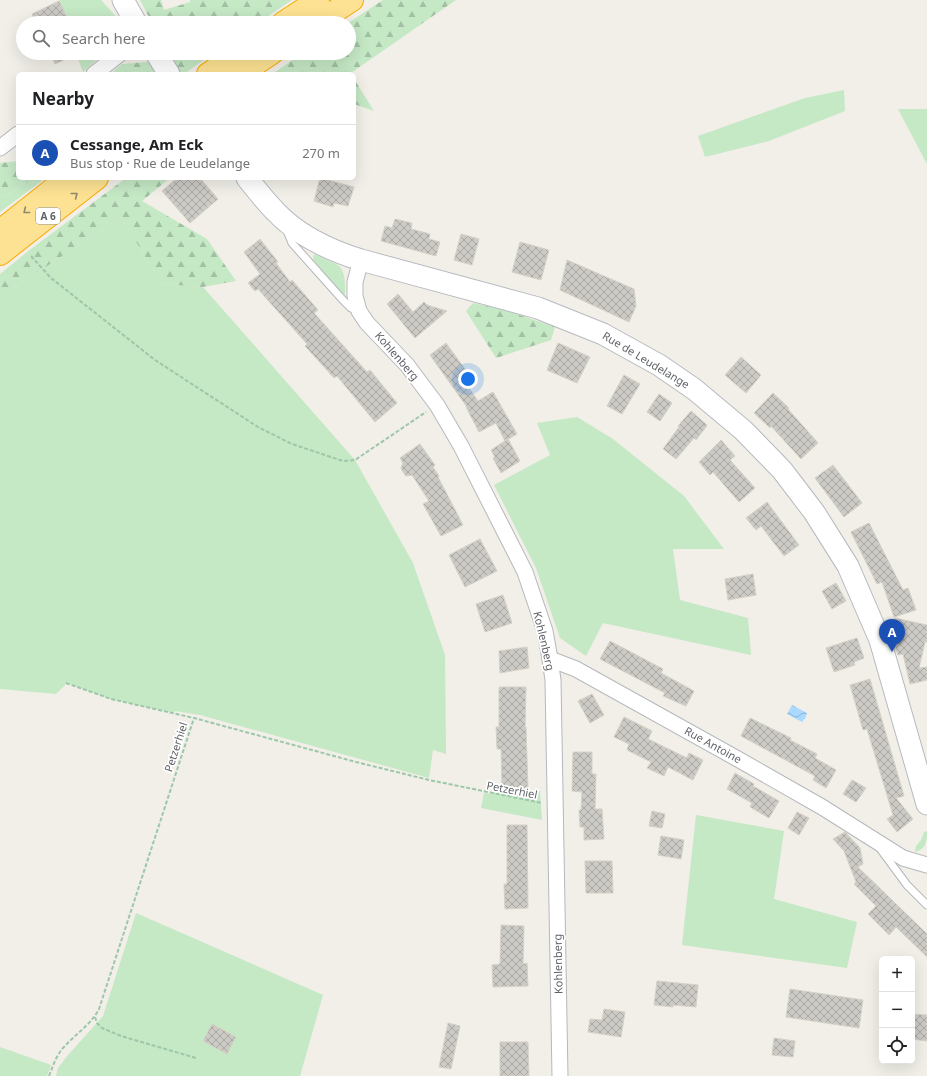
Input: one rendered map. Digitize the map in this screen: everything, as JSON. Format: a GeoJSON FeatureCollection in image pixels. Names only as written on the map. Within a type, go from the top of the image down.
{"type":"FeatureCollection","features":[{"type":"Feature","properties":{"kind":"highway"},"geometry":{"type":"LineString","coordinates":[[294,16],[318,0]]}},
{"type":"Feature","properties":{"kind":"highway"},"geometry":{"type":"LineString","coordinates":[[328,16],[352,0]]}},
{"type":"Feature","properties":{"kind":"highway"},"geometry":{"type":"LineString","coordinates":[[211,72],[229,60]]}},
{"type":"Feature","properties":{"kind":"highway"},"geometry":{"type":"LineString","coordinates":[[243,72],[261,60]]}},
{"type":"Feature","properties":{"kind":"highway","name":"A 6"},"geometry":{"type":"LineString","coordinates":[[0,231],[64,180]]}},
{"type":"Feature","properties":{"kind":"highway","name":"A 6"},"geometry":{"type":"LineString","coordinates":[[0,254],[94,180]]}},
{"type":"Feature","properties":{"kind":"main road"},"geometry":{"type":"LineString","coordinates":[[123,0],[132,16]]}},
{"type":"Feature","properties":{"kind":"main road"},"geometry":{"type":"LineString","coordinates":[[160,60],[169,72]]}},
{"type":"Feature","properties":{"kind":"main road","name":"Rue de Leudelange"},"geometry":{"type":"LineString","coordinates":[[249,180],[276,212],[289,224],[323,247],[361,260],[538,308],[603,334],[658,365],[694,388],[743,430],[782,470],[814,512],[848,566],[880,640],[927,804]]}},
{"type":"Feature","properties":{"kind":"street"},"geometry":{"type":"LineString","coordinates":[[97,72],[112,60]]}},
{"type":"Feature","properties":{"kind":"street"},"geometry":{"type":"LineString","coordinates":[[0,148],[16,136]]}},
{"type":"Feature","properties":{"kind":"street","name":"Kohlenberg"},"geometry":{"type":"LineString","coordinates":[[361,260],[355,282],[355,296],[359,311],[367,323],[407,365],[437,405],[461,446],[525,572],[545,631],[553,680],[560,1076]]}},
{"type":"Feature","properties":{"kind":"street","name":"Rue Antoine"},"geometry":{"type":"LineString","coordinates":[[550,659],[576,669],[736,758],[822,807],[903,858],[927,865]]}},
{"type":"Feature","properties":{"kind":"lane"},"geometry":{"type":"LineString","coordinates":[[289,224],[288,233],[292,243],[342,299],[351,308],[359,311]]}},
{"type":"Feature","properties":{"kind":"lane","name":"Rue Antoine"},"geometry":{"type":"LineString","coordinates":[[873,839],[907,885],[927,906]]}},
{"type":"Feature","properties":{"kind":"path"},"geometry":{"type":"LineString","coordinates":[[31,256],[51,278],[155,360],[258,427],[292,444],[343,461],[355,460],[437,405]]}},
{"type":"Feature","properties":{"kind":"path"},"geometry":{"type":"LineString","coordinates":[[66,683],[111,698],[194,718]]}},
{"type":"Feature","properties":{"kind":"path","name":"Petzerhiel"},"geometry":{"type":"LineString","coordinates":[[49,1076],[55,1061],[63,1048],[88,1025],[100,1009],[194,718],[428,780],[540,803],[555,802]]}},
{"type":"Feature","properties":{"kind":"path"},"geometry":{"type":"LineString","coordinates":[[95,1016],[97,1023],[102,1028],[121,1036],[196,1058]]}},
{"type":"Feature","properties":{"kind":"green space"},"geometry":{"type":"Polygon","coordinates":[[[59,0],[101,0],[116,16],[67,16],[59,0]]]}},
{"type":"Feature","properties":{"kind":"green space"},"geometry":{"type":"Polygon","coordinates":[[[140,0],[161,0],[164,10],[190,2],[190,0],[292,0],[268,16],[148,16],[140,0]]]}},
{"type":"Feature","properties":{"kind":"green space"},"geometry":{"type":"Polygon","coordinates":[[[383,0],[456,0],[352,72],[275,72],[293,60],[356,60],[356,18],[383,0]]]}},
{"type":"Feature","properties":{"kind":"green space"},"geometry":{"type":"Polygon","coordinates":[[[78,60],[96,60],[83,72],[78,60]]]}},
{"type":"Feature","properties":{"kind":"green space"},"geometry":{"type":"Polygon","coordinates":[[[151,60],[204,60],[187,72],[112,72],[122,64],[148,62],[151,60]]]}},
{"type":"Feature","properties":{"kind":"green space"},"geometry":{"type":"Polygon","coordinates":[[[356,82],[374,111],[356,105],[356,82]]]}},
{"type":"Feature","properties":{"kind":"green space"},"geometry":{"type":"Polygon","coordinates":[[[844,90],[845,111],[769,141],[705,157],[698,136],[805,98],[844,90]]]}},
{"type":"Feature","properties":{"kind":"green space"},"geometry":{"type":"Polygon","coordinates":[[[898,109],[927,109],[927,164],[898,109]]]}},
{"type":"Feature","properties":{"kind":"green space"},"geometry":{"type":"Polygon","coordinates":[[[16,161],[16,180],[43,180],[39,183],[27,182],[6,196],[0,195],[0,163],[16,161]]]}},
{"type":"Feature","properties":{"kind":"green space"},"geometry":{"type":"Polygon","coordinates":[[[123,180],[168,180],[142,201],[207,239],[236,281],[203,287],[162,284],[121,217],[8,292],[0,299],[0,274],[123,180]]]}},
{"type":"Feature","properties":{"kind":"green space"},"geometry":{"type":"Polygon","coordinates":[[[27,182],[39,183],[0,212],[0,195],[6,196],[27,182]]]}},
{"type":"Feature","properties":{"kind":"green space"},"geometry":{"type":"Polygon","coordinates":[[[121,217],[162,284],[203,287],[355,460],[413,563],[445,655],[446,754],[433,750],[429,778],[200,715],[175,711],[174,713],[111,699],[67,683],[56,694],[0,689],[0,299],[8,292],[121,217]]]}},
{"type":"Feature","properties":{"kind":"green space"},"geometry":{"type":"Polygon","coordinates":[[[314,254],[338,265],[341,268],[344,278],[345,295],[340,292],[319,268],[313,259],[314,254]]]}},
{"type":"Feature","properties":{"kind":"green space"},"geometry":{"type":"Polygon","coordinates":[[[473,303],[508,311],[555,327],[551,340],[496,358],[466,311],[473,303]]]}},
{"type":"Feature","properties":{"kind":"green space"},"geometry":{"type":"Polygon","coordinates":[[[577,417],[613,439],[684,496],[724,549],[673,549],[680,600],[748,618],[751,655],[603,623],[586,656],[560,638],[536,568],[494,485],[550,455],[537,423],[577,417]]]}},
{"type":"Feature","properties":{"kind":"green space"},"geometry":{"type":"Polygon","coordinates":[[[494,789],[540,791],[542,820],[481,808],[484,793],[493,794],[494,789]]]}},
{"type":"Feature","properties":{"kind":"green space"},"geometry":{"type":"Polygon","coordinates":[[[696,815],[784,831],[774,899],[857,922],[847,968],[682,945],[696,815]]]}},
{"type":"Feature","properties":{"kind":"green space"},"geometry":{"type":"Polygon","coordinates":[[[927,831],[927,838],[924,847],[915,852],[916,846],[921,840],[924,832],[927,831]]]}},
{"type":"Feature","properties":{"kind":"green space"},"geometry":{"type":"Polygon","coordinates":[[[136,913],[323,995],[300,1076],[56,1076],[58,1068],[68,1055],[103,1016],[136,913]]]}},
{"type":"Feature","properties":{"kind":"green space"},"geometry":{"type":"Polygon","coordinates":[[[0,1047],[51,1065],[47,1076],[0,1076],[0,1047]]]}},
{"type":"Feature","properties":{"kind":"water"},"geometry":{"type":"Polygon","coordinates":[[[792,705],[807,713],[802,722],[787,714],[792,705]]]}},
{"type":"Feature","properties":{"kind":"building"},"geometry":{"type":"Polygon","coordinates":[[[59,1],[66,16],[33,16],[32,14],[59,1]]]}},
{"type":"Feature","properties":{"kind":"building"},"geometry":{"type":"Polygon","coordinates":[[[53,60],[64,60],[55,64],[53,60]]]}},
{"type":"Feature","properties":{"kind":"building"},"geometry":{"type":"Polygon","coordinates":[[[175,180],[202,180],[218,199],[190,223],[162,191],[175,180]]]}},
{"type":"Feature","properties":{"kind":"building"},"geometry":{"type":"Polygon","coordinates":[[[319,180],[328,180],[354,187],[348,206],[334,203],[333,207],[314,201],[319,180]]]}},
{"type":"Feature","properties":{"kind":"building"},"geometry":{"type":"Polygon","coordinates":[[[395,219],[412,223],[411,229],[430,234],[429,239],[440,242],[436,256],[381,241],[385,226],[392,228],[395,219]]]}},
{"type":"Feature","properties":{"kind":"building"},"geometry":{"type":"Polygon","coordinates":[[[461,234],[479,239],[472,265],[454,260],[461,234]]]}},
{"type":"Feature","properties":{"kind":"building"},"geometry":{"type":"Polygon","coordinates":[[[260,239],[278,262],[276,263],[290,282],[292,280],[318,310],[314,313],[367,372],[370,370],[397,403],[375,422],[337,376],[334,378],[305,346],[307,344],[258,289],[255,291],[248,283],[260,274],[244,252],[260,239]]]}},
{"type":"Feature","properties":{"kind":"building"},"geometry":{"type":"Polygon","coordinates":[[[520,242],[549,250],[541,280],[512,272],[520,242]]]}},
{"type":"Feature","properties":{"kind":"building"},"geometry":{"type":"Polygon","coordinates":[[[567,260],[634,289],[636,306],[629,322],[560,290],[567,260]]]}},
{"type":"Feature","properties":{"kind":"building"},"geometry":{"type":"Polygon","coordinates":[[[398,294],[413,312],[424,302],[427,305],[447,311],[415,338],[387,304],[398,294]]]}},
{"type":"Feature","properties":{"kind":"building"},"geometry":{"type":"Polygon","coordinates":[[[446,343],[473,380],[466,384],[478,401],[493,392],[517,434],[505,441],[496,423],[479,432],[467,407],[430,355],[446,343]]]}},
{"type":"Feature","properties":{"kind":"building"},"geometry":{"type":"Polygon","coordinates":[[[558,343],[590,357],[577,383],[547,370],[558,343]]]}},
{"type":"Feature","properties":{"kind":"building"},"geometry":{"type":"Polygon","coordinates":[[[741,357],[761,375],[746,393],[725,375],[741,357]]]}},
{"type":"Feature","properties":{"kind":"building"},"geometry":{"type":"Polygon","coordinates":[[[624,375],[640,384],[622,414],[607,406],[624,375]]]}},
{"type":"Feature","properties":{"kind":"building"},"geometry":{"type":"Polygon","coordinates":[[[773,393],[789,408],[788,409],[818,443],[801,459],[771,426],[770,428],[754,413],[773,393]]]}},
{"type":"Feature","properties":{"kind":"building"},"geometry":{"type":"Polygon","coordinates":[[[659,394],[672,403],[660,421],[647,412],[659,394]]]}},
{"type":"Feature","properties":{"kind":"building"},"geometry":{"type":"Polygon","coordinates":[[[691,411],[707,425],[696,440],[694,438],[676,459],[663,449],[679,427],[678,426],[691,411]]]}},
{"type":"Feature","properties":{"kind":"building"},"geometry":{"type":"Polygon","coordinates":[[[508,439],[520,461],[501,473],[493,458],[495,457],[491,450],[508,439]]]}},
{"type":"Feature","properties":{"kind":"building"},"geometry":{"type":"Polygon","coordinates":[[[721,440],[735,456],[730,460],[755,488],[739,502],[713,472],[710,475],[699,462],[721,440]]]}},
{"type":"Feature","properties":{"kind":"building"},"geometry":{"type":"Polygon","coordinates":[[[420,444],[435,465],[433,467],[463,525],[441,536],[423,504],[429,501],[412,475],[406,476],[401,468],[403,463],[400,458],[420,444]]]}},
{"type":"Feature","properties":{"kind":"building"},"geometry":{"type":"Polygon","coordinates":[[[833,465],[862,503],[844,517],[815,478],[833,465]]]}},
{"type":"Feature","properties":{"kind":"building"},"geometry":{"type":"Polygon","coordinates":[[[767,502],[799,545],[784,556],[761,526],[756,530],[746,518],[767,502]]]}},
{"type":"Feature","properties":{"kind":"building"},"geometry":{"type":"Polygon","coordinates":[[[869,523],[903,590],[908,588],[916,610],[894,617],[882,582],[877,584],[851,532],[869,523]]]}},
{"type":"Feature","properties":{"kind":"building"},"geometry":{"type":"Polygon","coordinates":[[[480,539],[497,571],[465,587],[449,555],[480,539]]]}},
{"type":"Feature","properties":{"kind":"building"},"geometry":{"type":"Polygon","coordinates":[[[753,574],[756,595],[728,600],[725,579],[753,574]]]}},
{"type":"Feature","properties":{"kind":"building"},"geometry":{"type":"Polygon","coordinates":[[[836,583],[846,601],[832,609],[822,591],[836,583]]]}},
{"type":"Feature","properties":{"kind":"building"},"geometry":{"type":"Polygon","coordinates":[[[503,595],[512,623],[485,632],[476,604],[503,595]]]}},
{"type":"Feature","properties":{"kind":"building"},"geometry":{"type":"Polygon","coordinates":[[[895,618],[927,625],[927,642],[925,642],[919,668],[927,667],[927,680],[910,684],[903,654],[898,655],[892,637],[896,635],[894,630],[898,628],[895,618]]]}},
{"type":"Feature","properties":{"kind":"building"},"geometry":{"type":"Polygon","coordinates":[[[857,638],[864,658],[854,662],[855,665],[834,672],[826,648],[857,638]]]}},
{"type":"Feature","properties":{"kind":"building"},"geometry":{"type":"Polygon","coordinates":[[[610,641],[663,669],[661,673],[694,691],[686,706],[663,696],[665,693],[600,659],[610,641]]]}},
{"type":"Feature","properties":{"kind":"building"},"geometry":{"type":"Polygon","coordinates":[[[527,647],[529,668],[500,673],[499,651],[527,647]]]}},
{"type":"Feature","properties":{"kind":"building"},"geometry":{"type":"Polygon","coordinates":[[[870,679],[904,796],[896,798],[913,819],[897,832],[887,819],[893,815],[867,729],[863,730],[850,685],[870,679]]]}},
{"type":"Feature","properties":{"kind":"building"},"geometry":{"type":"Polygon","coordinates":[[[499,687],[526,687],[525,727],[528,788],[502,788],[501,749],[497,749],[496,727],[499,727],[499,687]]]}},
{"type":"Feature","properties":{"kind":"building"},"geometry":{"type":"Polygon","coordinates":[[[592,694],[604,715],[590,723],[578,701],[592,694]]]}},
{"type":"Feature","properties":{"kind":"building"},"geometry":{"type":"Polygon","coordinates":[[[624,717],[652,731],[648,739],[687,758],[689,753],[703,760],[693,780],[668,767],[664,776],[647,768],[651,762],[627,750],[629,744],[614,737],[624,717]]]}},
{"type":"Feature","properties":{"kind":"building"},"geometry":{"type":"Polygon","coordinates":[[[750,718],[791,738],[790,740],[817,754],[815,758],[836,770],[826,788],[813,780],[815,776],[741,736],[750,718]]]}},
{"type":"Feature","properties":{"kind":"building"},"geometry":{"type":"Polygon","coordinates":[[[573,752],[592,752],[592,774],[596,774],[595,809],[602,809],[604,839],[584,840],[584,827],[580,827],[579,810],[581,810],[582,792],[572,791],[573,752]]]}},
{"type":"Feature","properties":{"kind":"building"},"geometry":{"type":"Polygon","coordinates":[[[735,773],[754,784],[753,786],[779,801],[769,818],[750,807],[752,803],[727,789],[735,773]]]}},
{"type":"Feature","properties":{"kind":"building"},"geometry":{"type":"Polygon","coordinates":[[[852,780],[866,788],[856,802],[843,794],[852,780]]]}},
{"type":"Feature","properties":{"kind":"building"},"geometry":{"type":"Polygon","coordinates":[[[652,811],[665,814],[662,828],[649,826],[652,811]]]}},
{"type":"Feature","properties":{"kind":"building"},"geometry":{"type":"Polygon","coordinates":[[[797,812],[809,818],[799,835],[788,828],[797,812]]]}},
{"type":"Feature","properties":{"kind":"building"},"geometry":{"type":"Polygon","coordinates":[[[507,825],[527,825],[528,908],[505,909],[504,884],[507,884],[507,825]]]}},
{"type":"Feature","properties":{"kind":"building"},"geometry":{"type":"Polygon","coordinates":[[[845,832],[860,848],[863,864],[858,867],[927,934],[927,957],[896,927],[889,935],[868,914],[876,906],[854,884],[856,882],[844,851],[833,839],[845,832]]]}},
{"type":"Feature","properties":{"kind":"building"},"geometry":{"type":"Polygon","coordinates":[[[661,836],[684,840],[681,859],[658,855],[661,836]]]}},
{"type":"Feature","properties":{"kind":"building"},"geometry":{"type":"Polygon","coordinates":[[[585,861],[612,861],[613,893],[586,893],[585,861]]]}},
{"type":"Feature","properties":{"kind":"building"},"geometry":{"type":"Polygon","coordinates":[[[501,925],[524,926],[523,964],[527,963],[528,986],[493,987],[492,965],[500,964],[501,925]]]}},
{"type":"Feature","properties":{"kind":"building"},"geometry":{"type":"Polygon","coordinates":[[[657,981],[698,985],[696,1007],[654,1005],[657,981]]]}},
{"type":"Feature","properties":{"kind":"building"},"geometry":{"type":"Polygon","coordinates":[[[790,989],[863,1000],[859,1028],[786,1017],[790,989]]]}},
{"type":"Feature","properties":{"kind":"building"},"geometry":{"type":"Polygon","coordinates":[[[604,1009],[625,1012],[621,1037],[588,1032],[590,1019],[602,1020],[604,1009]]]}},
{"type":"Feature","properties":{"kind":"building"},"geometry":{"type":"Polygon","coordinates":[[[915,1014],[927,1015],[927,1041],[915,1039],[915,1014]]]}},
{"type":"Feature","properties":{"kind":"building"},"geometry":{"type":"Polygon","coordinates":[[[448,1023],[460,1026],[451,1069],[439,1067],[448,1023]]]}},
{"type":"Feature","properties":{"kind":"building"},"geometry":{"type":"Polygon","coordinates":[[[212,1024],[236,1037],[227,1054],[203,1041],[212,1024]]]}},
{"type":"Feature","properties":{"kind":"building"},"geometry":{"type":"Polygon","coordinates":[[[774,1038],[795,1041],[793,1057],[772,1055],[774,1038]]]}},
{"type":"Feature","properties":{"kind":"building"},"geometry":{"type":"Polygon","coordinates":[[[500,1042],[528,1042],[529,1076],[500,1076],[500,1042]]]}},
{"type":"Feature","properties":{"kind":"place","name":"Cessange, Am Eck"},"geometry":{"type":"Point","coordinates":[892,652]}}]}
